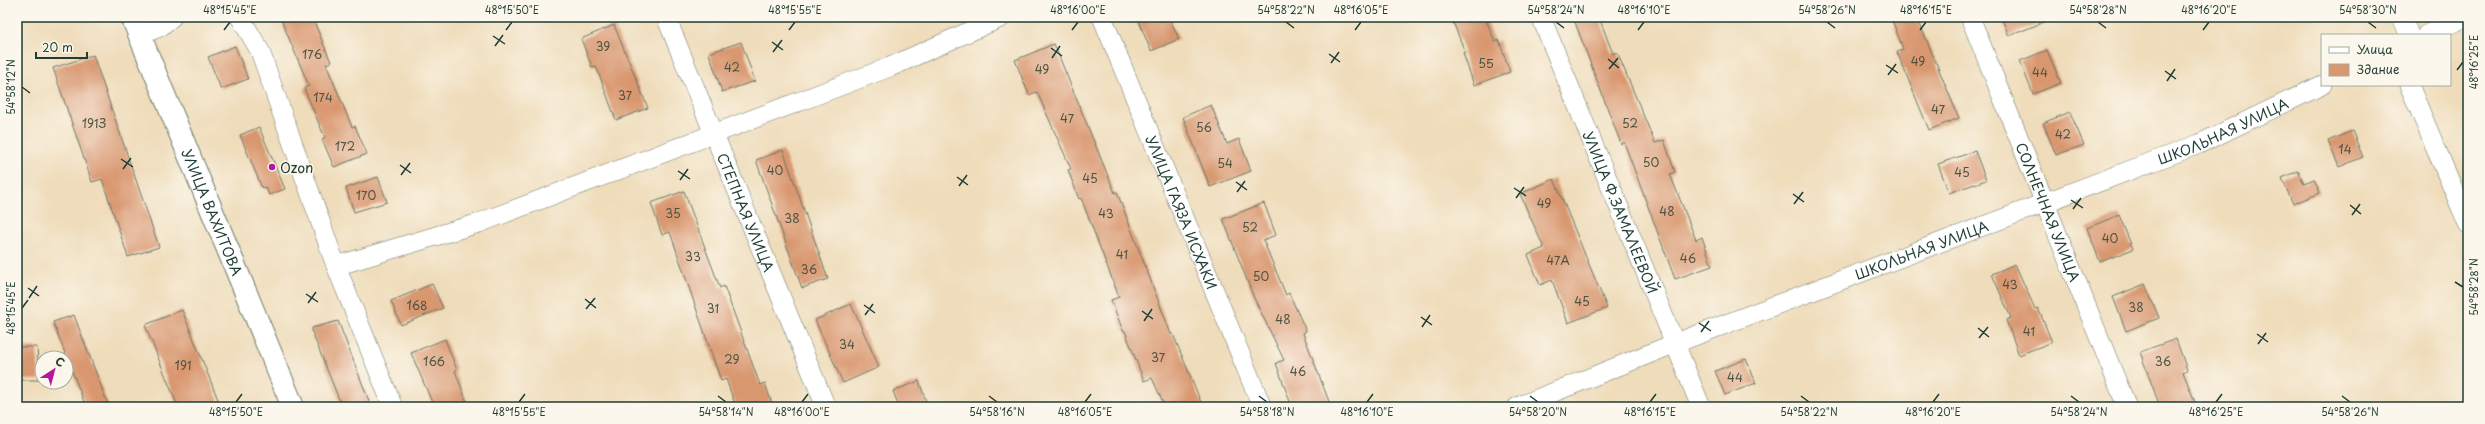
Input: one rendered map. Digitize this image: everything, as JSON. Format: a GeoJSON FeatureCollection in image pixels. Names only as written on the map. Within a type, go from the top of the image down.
{"type":"FeatureCollection","features":[{"type":"Feature","properties":{"kind":"main road","name":"УЛИЦА ВАХИТОВА"},"geometry":{"type":"LineString","coordinates":[[136,26],[293,407]]}},
{"type":"Feature","properties":{"kind":"street"},"geometry":{"type":"LineString","coordinates":[[136,26],[160,27],[172,17]]}},
{"type":"Feature","properties":{"kind":"street"},"geometry":{"type":"LineString","coordinates":[[240,17],[260,51],[336,266],[393,407]]}},
{"type":"Feature","properties":{"kind":"street","name":"СТЕПНАЯ УЛИЦА"},"geometry":{"type":"LineString","coordinates":[[666,17],[826,407]]}},
{"type":"Feature","properties":{"kind":"street"},"geometry":{"type":"LineString","coordinates":[[336,266],[479,223],[890,67],[1002,17]]}},
{"type":"Feature","properties":{"kind":"street","name":"УЛИЦА ГАЯЗА ИСХАКИ"},"geometry":{"type":"LineString","coordinates":[[1102,17],[1262,407]]}},
{"type":"Feature","properties":{"kind":"street","name":"УЛИЦА Ф.ЗАМАЛЕЕВОЙ"},"geometry":{"type":"LineString","coordinates":[[1541,17],[1701,407]]}},
{"type":"Feature","properties":{"kind":"street","name":"СОЛНЕЧНАЯ УЛИЦА"},"geometry":{"type":"LineString","coordinates":[[1970,17],[2127,407]]}},
{"type":"Feature","properties":{"kind":"street"},"geometry":{"type":"LineString","coordinates":[[2402,17],[2409,34]]}},
{"type":"Feature","properties":{"kind":"street"},"geometry":{"type":"LineString","coordinates":[[2428,34],[2465,17]]}},
{"type":"Feature","properties":{"kind":"street","name":"ШКОЛЬНАЯ УЛИЦА"},"geometry":{"type":"LineString","coordinates":[[1517,407],[1676,343],[2199,144],[2321,85]]}},
{"type":"Feature","properties":{"kind":"street"},"geometry":{"type":"LineString","coordinates":[[2409,86],[2468,224]]}},
{"type":"Feature","properties":{"kind":"building"},"geometry":{"type":"Polygon","coordinates":[[[280,17],[312,17],[331,62],[326,64],[352,127],[355,126],[367,154],[334,167],[322,139],[325,138],[304,88],[309,86],[280,17]]]}},
{"type":"Feature","properties":{"kind":"building"},"geometry":{"type":"Polygon","coordinates":[[[1137,17],[1169,17],[1179,39],[1151,51],[1137,17]]]}},
{"type":"Feature","properties":{"kind":"building"},"geometry":{"type":"Polygon","coordinates":[[[1451,17],[1485,17],[1495,42],[1499,40],[1510,72],[1474,85],[1463,53],[1465,52],[1451,17]]]}},
{"type":"Feature","properties":{"kind":"building"},"geometry":{"type":"Polygon","coordinates":[[[1573,17],[1599,17],[1613,54],[1617,52],[1655,143],[1664,140],[1675,172],[1670,174],[1696,240],[1702,237],[1712,266],[1675,279],[1624,142],[1621,144],[1573,17]]]}},
{"type":"Feature","properties":{"kind":"building"},"geometry":{"type":"Polygon","coordinates":[[[1891,17],[1917,17],[1959,118],[1929,130],[1897,52],[1903,49],[1891,17]]]}},
{"type":"Feature","properties":{"kind":"building"},"geometry":{"type":"Polygon","coordinates":[[[2001,17],[2054,17],[2054,18],[2009,36],[2001,17]]]}},
{"type":"Feature","properties":{"kind":"building"},"geometry":{"type":"Polygon","coordinates":[[[614,25],[648,108],[616,120],[596,66],[592,67],[581,39],[614,25]]]}},
{"type":"Feature","properties":{"kind":"building"},"geometry":{"type":"Polygon","coordinates":[[[741,42],[755,81],[722,92],[709,53],[741,42]]]}},
{"type":"Feature","properties":{"kind":"building"},"geometry":{"type":"Polygon","coordinates":[[[1054,44],[1115,193],[1117,192],[1171,334],[1173,334],[1203,407],[1165,407],[1152,378],[1144,381],[1125,331],[1123,331],[1111,300],[1119,297],[1081,198],[1079,199],[1068,170],[1071,169],[1037,92],[1029,95],[1015,60],[1054,44]]]}},
{"type":"Feature","properties":{"kind":"building"},"geometry":{"type":"Polygon","coordinates":[[[235,46],[248,79],[221,89],[208,57],[235,46]]]}},
{"type":"Feature","properties":{"kind":"building"},"geometry":{"type":"Polygon","coordinates":[[[2047,50],[2061,83],[2033,94],[2020,61],[2047,50]]]}},
{"type":"Feature","properties":{"kind":"building"},"geometry":{"type":"Polygon","coordinates":[[[93,55],[159,247],[128,257],[102,179],[92,182],[53,68],[93,55]]]}},
{"type":"Feature","properties":{"kind":"building"},"geometry":{"type":"Polygon","coordinates":[[[1211,105],[1227,144],[1239,139],[1251,171],[1210,187],[1183,117],[1211,105]]]}},
{"type":"Feature","properties":{"kind":"building"},"geometry":{"type":"Polygon","coordinates":[[[2070,112],[2084,145],[2056,155],[2043,123],[2070,112]]]}},
{"type":"Feature","properties":{"kind":"building"},"geometry":{"type":"Polygon","coordinates":[[[259,127],[285,189],[269,195],[266,187],[262,188],[240,135],[259,127]]]}},
{"type":"Feature","properties":{"kind":"building"},"geometry":{"type":"Polygon","coordinates":[[[2352,131],[2363,157],[2339,167],[2328,141],[2352,131]]]}},
{"type":"Feature","properties":{"kind":"building"},"geometry":{"type":"Polygon","coordinates":[[[783,150],[828,279],[802,288],[756,160],[783,150]]]}},
{"type":"Feature","properties":{"kind":"building"},"geometry":{"type":"Polygon","coordinates":[[[1975,151],[1986,180],[1949,193],[1938,164],[1975,151]]]}},
{"type":"Feature","properties":{"kind":"building"},"geometry":{"type":"Polygon","coordinates":[[[2298,171],[2304,183],[2314,179],[2320,193],[2293,204],[2282,178],[2298,171]]]}},
{"type":"Feature","properties":{"kind":"building"},"geometry":{"type":"Polygon","coordinates":[[[378,177],[387,202],[354,212],[346,188],[378,177]]]}},
{"type":"Feature","properties":{"kind":"building"},"geometry":{"type":"Polygon","coordinates":[[[1554,179],[1607,308],[1568,323],[1552,280],[1540,285],[1528,255],[1544,248],[1520,194],[1554,179]]]}},
{"type":"Feature","properties":{"kind":"building"},"geometry":{"type":"Polygon","coordinates":[[[684,191],[720,288],[724,286],[760,385],[765,383],[773,407],[736,407],[726,379],[721,381],[670,232],[662,235],[651,203],[684,191]]]}},
{"type":"Feature","properties":{"kind":"building"},"geometry":{"type":"Polygon","coordinates":[[[1264,203],[1276,235],[1263,240],[1286,295],[1289,293],[1306,331],[1303,333],[1331,407],[1292,407],[1276,363],[1284,360],[1254,298],[1223,219],[1264,203]]]}},
{"type":"Feature","properties":{"kind":"building"},"geometry":{"type":"Polygon","coordinates":[[[2119,215],[2133,249],[2100,262],[2087,228],[2119,215]]]}},
{"type":"Feature","properties":{"kind":"building"},"geometry":{"type":"Polygon","coordinates":[[[2015,264],[2035,309],[2038,308],[2052,342],[2019,355],[2006,320],[2011,318],[1992,274],[2015,264]]]}},
{"type":"Feature","properties":{"kind":"building"},"geometry":{"type":"Polygon","coordinates":[[[432,284],[443,308],[401,325],[391,301],[432,284]]]}},
{"type":"Feature","properties":{"kind":"building"},"geometry":{"type":"Polygon","coordinates":[[[2145,284],[2159,318],[2126,331],[2113,297],[2145,284]]]}},
{"type":"Feature","properties":{"kind":"building"},"geometry":{"type":"Polygon","coordinates":[[[851,304],[879,367],[843,383],[815,320],[851,304]]]}},
{"type":"Feature","properties":{"kind":"building"},"geometry":{"type":"Polygon","coordinates":[[[182,310],[221,407],[178,407],[145,325],[182,310]]]}},
{"type":"Feature","properties":{"kind":"building"},"geometry":{"type":"Polygon","coordinates":[[[74,315],[109,407],[86,407],[74,376],[74,350],[64,350],[53,322],[74,315]]]}},
{"type":"Feature","properties":{"kind":"building"},"geometry":{"type":"Polygon","coordinates":[[[338,321],[369,401],[353,407],[342,407],[312,332],[312,328],[338,321]]]}},
{"type":"Feature","properties":{"kind":"building"},"geometry":{"type":"Polygon","coordinates":[[[445,339],[457,370],[455,371],[469,407],[434,407],[411,353],[445,339]]]}},
{"type":"Feature","properties":{"kind":"building"},"geometry":{"type":"Polygon","coordinates":[[[2176,339],[2187,370],[2183,372],[2197,407],[2160,407],[2140,352],[2176,339]]]}},
{"type":"Feature","properties":{"kind":"building"},"geometry":{"type":"Polygon","coordinates":[[[17,347],[37,347],[37,350],[34,350],[34,380],[17,380],[17,347]]]}},
{"type":"Feature","properties":{"kind":"building"},"geometry":{"type":"Polygon","coordinates":[[[1746,359],[1756,383],[1725,395],[1715,371],[1746,359]]]}},
{"type":"Feature","properties":{"kind":"building"},"geometry":{"type":"Polygon","coordinates":[[[919,381],[928,407],[899,407],[893,391],[919,381]]]}},
{"type":"Feature","properties":{"kind":"place","name":"Ozon"},"geometry":{"type":"Point","coordinates":[272,167]}}]}
